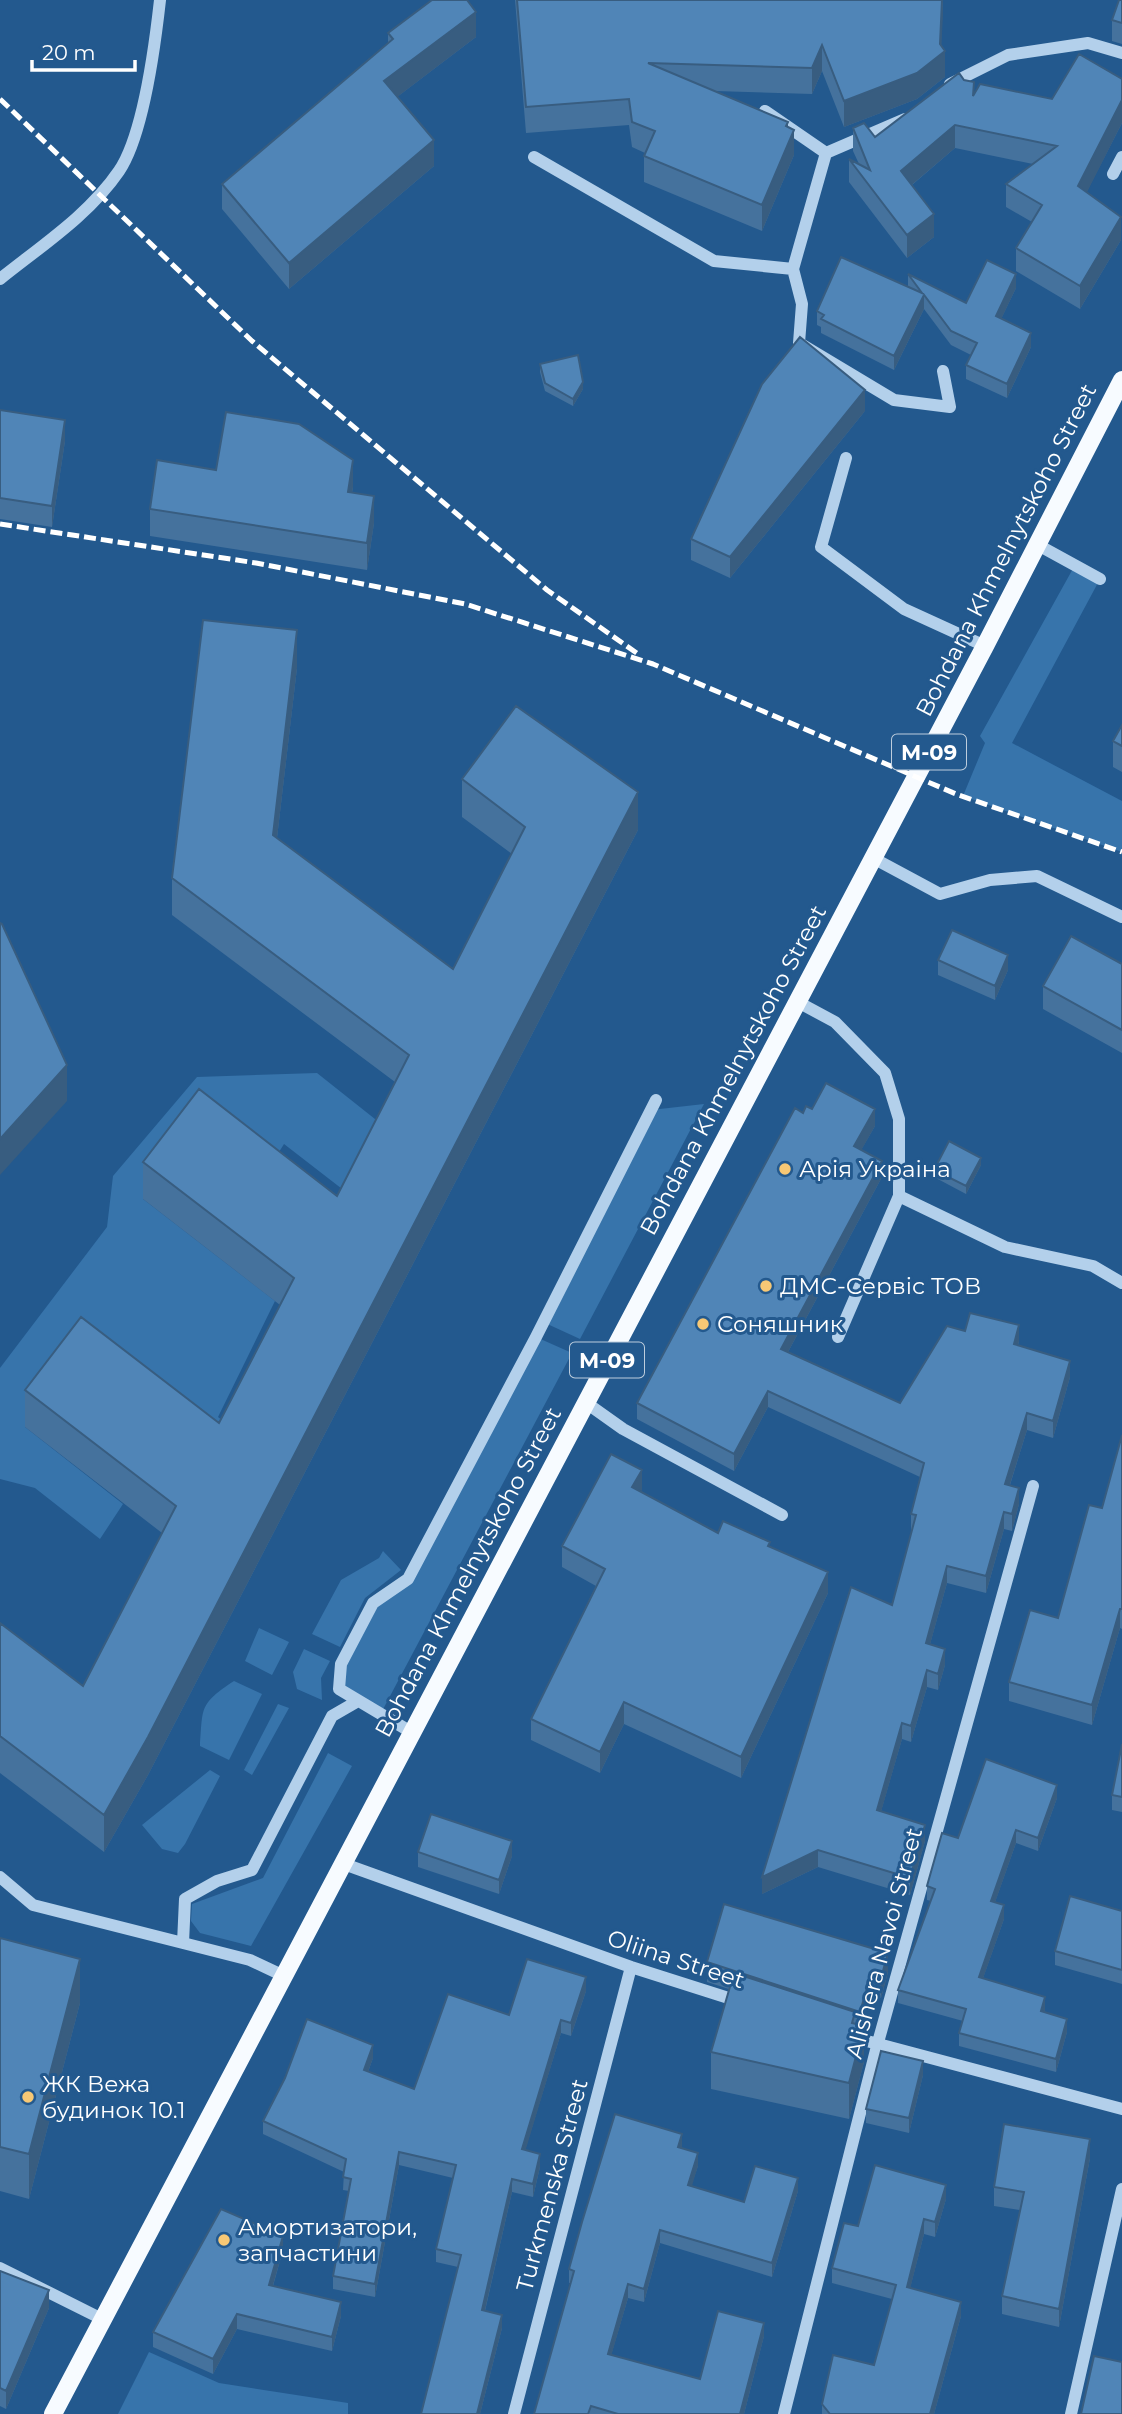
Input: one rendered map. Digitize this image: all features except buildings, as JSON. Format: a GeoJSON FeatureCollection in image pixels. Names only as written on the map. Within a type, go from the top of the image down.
{"type":"FeatureCollection","features":[{"type":"Feature","properties":{"kind":"main road","name":"Bohdana Khmelnytskoho Street"},"geometry":{"type":"LineString","coordinates":[[54,2414],[584,1402],[985,646],[1122,380]]}},
{"type":"Feature","properties":{"kind":"street"},"geometry":{"type":"LineString","coordinates":[[0,279],[85,211],[120,170],[135,131],[155,44],[160,0]]}},
{"type":"Feature","properties":{"kind":"street"},"geometry":{"type":"LineString","coordinates":[[938,93],[1008,55],[1088,43],[1122,53]]}},
{"type":"Feature","properties":{"kind":"street"},"geometry":{"type":"LineString","coordinates":[[826,153],[908,117],[918,109]]}},
{"type":"Feature","properties":{"kind":"street"},"geometry":{"type":"LineString","coordinates":[[765,111],[826,153]]}},
{"type":"Feature","properties":{"kind":"street"},"geometry":{"type":"LineString","coordinates":[[826,153],[793,269],[802,304],[799,343],[894,400],[950,407],[943,371]]}},
{"type":"Feature","properties":{"kind":"street"},"geometry":{"type":"LineString","coordinates":[[534,157],[714,261],[793,269]]}},
{"type":"Feature","properties":{"kind":"street"},"geometry":{"type":"LineString","coordinates":[[1114,174],[1122,157]]}},
{"type":"Feature","properties":{"kind":"street"},"geometry":{"type":"LineString","coordinates":[[845,458],[821,547],[904,609],[985,646]]}},
{"type":"Feature","properties":{"kind":"street"},"geometry":{"type":"LineString","coordinates":[[1038,545],[1100,579]]}},
{"type":"Feature","properties":{"kind":"street"},"geometry":{"type":"LineString","coordinates":[[873,858],[940,894],[990,880],[1037,876],[1122,917]]}},
{"type":"Feature","properties":{"kind":"street"},"geometry":{"type":"LineString","coordinates":[[796,1001],[835,1022],[886,1073],[899,1119],[900,1196],[838,1337]]}},
{"type":"Feature","properties":{"kind":"street"},"geometry":{"type":"LineString","coordinates":[[411,1732],[339,1689],[341,1664],[373,1603],[408,1579],[530,1349],[656,1100]]}},
{"type":"Feature","properties":{"kind":"street"},"geometry":{"type":"LineString","coordinates":[[900,1196],[1005,1247],[1093,1266],[1122,1283]]}},
{"type":"Feature","properties":{"kind":"street"},"geometry":{"type":"LineString","coordinates":[[584,1402],[623,1429],[782,1515]]}},
{"type":"Feature","properties":{"kind":"street","name":"Alishera Navoi Street"},"geometry":{"type":"LineString","coordinates":[[784,2414],[877,2046],[1033,1486]]}},
{"type":"Feature","properties":{"kind":"street"},"geometry":{"type":"LineString","coordinates":[[183,1943],[185,1899],[217,1881],[252,1870],[332,1716],[358,1701]]}},
{"type":"Feature","properties":{"kind":"street","name":"Oliina Street"},"geometry":{"type":"LineString","coordinates":[[344,1864],[631,1967],[748,2004]]}},
{"type":"Feature","properties":{"kind":"street"},"geometry":{"type":"LineString","coordinates":[[0,1877],[33,1905],[250,1960],[284,1976]]}},
{"type":"Feature","properties":{"kind":"street","name":"Turkmenska Street"},"geometry":{"type":"LineString","coordinates":[[514,2414],[631,1967]]}},
{"type":"Feature","properties":{"kind":"street"},"geometry":{"type":"LineString","coordinates":[[838,2033],[877,2046],[1122,2109]]}},
{"type":"Feature","properties":{"kind":"street"},"geometry":{"type":"LineString","coordinates":[[1071,2414],[1122,2189]]}},
{"type":"Feature","properties":{"kind":"street"},"geometry":{"type":"LineString","coordinates":[[0,2268],[104,2320]]}},
{"type":"Feature","properties":{"kind":"shaded area"},"geometry":{"type":"Polygon","coordinates":[[[1075,565],[1100,579],[1012,743],[1122,801],[1122,852],[963,796],[985,743],[980,736],[1075,565]]]}},
{"type":"Feature","properties":{"kind":"shaded area"},"geometry":{"type":"Polygon","coordinates":[[[317,1073],[380,1123],[346,1192],[284,1144],[264,1176],[143,1199],[275,1301],[218,1417],[234,1430],[25,1427],[123,1504],[100,1539],[35,1488],[0,1479],[0,1368],[107,1227],[113,1176],[197,1077],[317,1073]]]}},
{"type":"Feature","properties":{"kind":"shaded area"},"geometry":{"type":"Polygon","coordinates":[[[704,1104],[580,1339],[543,1322],[651,1110],[704,1104]]]}},
{"type":"Feature","properties":{"kind":"shaded area"},"geometry":{"type":"Polygon","coordinates":[[[536,1337],[572,1353],[380,1715],[339,1689],[340,1676],[373,1603],[408,1579],[536,1337]]]}},
{"type":"Feature","properties":{"kind":"shaded area"},"geometry":{"type":"Polygon","coordinates":[[[383,1551],[401,1570],[365,1598],[340,1647],[312,1634],[341,1580],[379,1558],[383,1551]]]}},
{"type":"Feature","properties":{"kind":"shaded area"},"geometry":{"type":"Polygon","coordinates":[[[259,1628],[289,1642],[272,1675],[245,1661],[259,1628]]]}},
{"type":"Feature","properties":{"kind":"shaded area"},"geometry":{"type":"Polygon","coordinates":[[[304,1649],[330,1661],[321,1678],[322,1700],[297,1689],[293,1672],[304,1649]]]}},
{"type":"Feature","properties":{"kind":"shaded area"},"geometry":{"type":"Polygon","coordinates":[[[234,1681],[262,1694],[229,1760],[200,1746],[205,1708],[214,1695],[234,1681]]]}},
{"type":"Feature","properties":{"kind":"shaded area"},"geometry":{"type":"Polygon","coordinates":[[[278,1704],[289,1708],[252,1775],[244,1770],[278,1704]]]}},
{"type":"Feature","properties":{"kind":"shaded area"},"geometry":{"type":"Polygon","coordinates":[[[328,1753],[352,1766],[251,1946],[200,1933],[191,1921],[192,1904],[263,1878],[328,1753]]]}},
{"type":"Feature","properties":{"kind":"shaded area"},"geometry":{"type":"Polygon","coordinates":[[[210,1770],[220,1776],[185,1844],[178,1853],[162,1849],[142,1825],[210,1770]]]}},
{"type":"Feature","properties":{"kind":"shaded area"},"geometry":{"type":"Polygon","coordinates":[[[149,2352],[219,2383],[348,2403],[348,2414],[118,2414],[149,2352]]]}},
{"type":"Feature","properties":{"kind":"railway"},"geometry":{"type":"LineString","coordinates":[[0,99],[252,341],[547,590],[638,654]]}},
{"type":"Feature","properties":{"kind":"railway"},"geometry":{"type":"LineString","coordinates":[[0,524],[256,563],[465,604],[653,664],[956,794],[1122,852]]}},
{"type":"Feature","properties":{"kind":"place","name":"Арія Украіна"},"geometry":{"type":"Point","coordinates":[785,1169]}},
{"type":"Feature","properties":{"kind":"place","name":"ДМС-Сервіс ТОВ"},"geometry":{"type":"Point","coordinates":[766,1286]}},
{"type":"Feature","properties":{"kind":"place","name":"Соняшник"},"geometry":{"type":"Point","coordinates":[703,1324]}},
{"type":"Feature","properties":{"kind":"place","name":"ЖК Вежа будинок 10.1"},"geometry":{"type":"Point","coordinates":[28,2097]}},
{"type":"Feature","properties":{"kind":"place","name":"Амортизатори, запчастини"},"geometry":{"type":"Point","coordinates":[224,2240]}}]}
